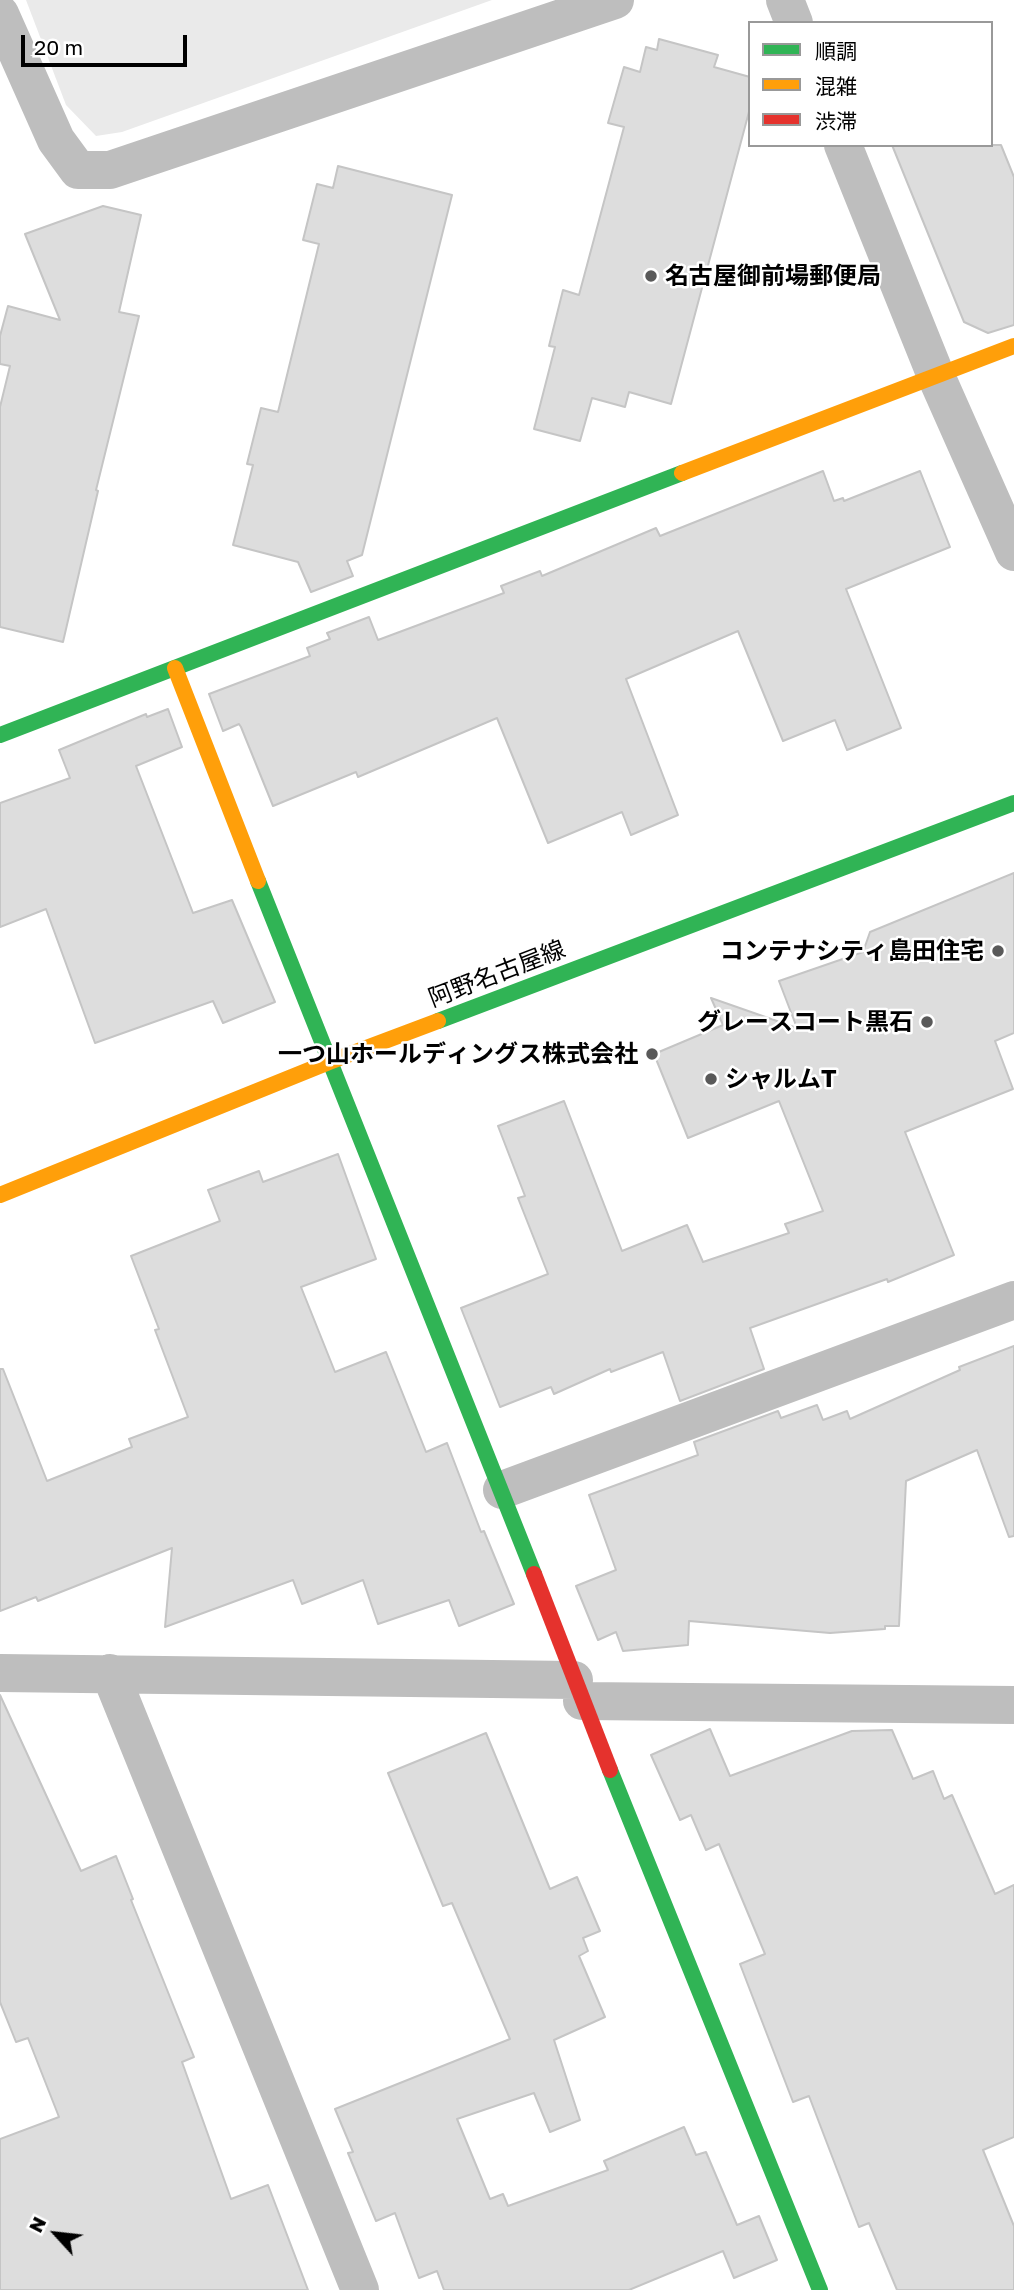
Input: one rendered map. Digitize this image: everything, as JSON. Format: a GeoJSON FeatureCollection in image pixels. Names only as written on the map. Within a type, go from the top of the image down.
{"type":"FeatureCollection","features":[{"type":"Feature","properties":{"kind":"street"},"geometry":{"type":"LineString","coordinates":[[0,14],[56,140],[78,170],[110,170],[615,0]]}},
{"type":"Feature","properties":{"kind":"street"},"geometry":{"type":"LineString","coordinates":[[785,0],[793,21]]}},
{"type":"Feature","properties":{"kind":"street"},"geometry":{"type":"LineString","coordinates":[[844,147],[936,376],[1014,552]]}},
{"type":"Feature","properties":{"kind":"street"},"geometry":{"type":"LineString","coordinates":[[0,735],[1014,346]]}},
{"type":"Feature","properties":{"kind":"street"},"geometry":{"type":"LineString","coordinates":[[175,668],[329,1062],[502,1490],[578,1691],[820,2290]]}},
{"type":"Feature","properties":{"kind":"street","name":"阿野名古屋線"},"geometry":{"type":"LineString","coordinates":[[0,1195],[329,1062],[1014,803]]}},
{"type":"Feature","properties":{"kind":"street"},"geometry":{"type":"LineString","coordinates":[[502,1490],[1014,1300]]}},
{"type":"Feature","properties":{"kind":"street"},"geometry":{"type":"LineString","coordinates":[[0,1673],[110,1673],[1014,1705]]}},
{"type":"Feature","properties":{"kind":"street"},"geometry":{"type":"LineString","coordinates":[[110,1673],[360,2290]]}},
{"type":"Feature","properties":{"kind":"shaded area"},"geometry":{"type":"Polygon","coordinates":[[[26,0],[492,0],[122,132],[96,136],[66,105],[26,0]]]}},
{"type":"Feature","properties":{"kind":"building"},"geometry":{"type":"Polygon","coordinates":[[[659,39],[718,55],[714,67],[748,76],[748,115],[671,404],[629,392],[625,407],[592,398],[580,441],[534,429],[555,347],[549,346],[563,290],[579,295],[624,127],[608,123],[624,67],[640,72],[646,47],[657,50],[659,39]]]}},
{"type":"Feature","properties":{"kind":"building"},"geometry":{"type":"Polygon","coordinates":[[[1001,145],[1014,177],[1014,325],[988,333],[964,322],[893,147],[1001,145]]]}},
{"type":"Feature","properties":{"kind":"building"},"geometry":{"type":"Polygon","coordinates":[[[338,166],[452,195],[362,555],[347,561],[353,576],[311,592],[298,562],[233,545],[253,465],[247,464],[261,408],[278,412],[319,244],[303,240],[317,184],[333,188],[338,166]]]}},
{"type":"Feature","properties":{"kind":"building"},"geometry":{"type":"Polygon","coordinates":[[[103,206],[141,215],[119,312],[139,316],[96,490],[98,491],[63,642],[0,627],[0,407],[10,366],[0,364],[0,336],[8,306],[60,320],[25,234],[103,206]]]}},
{"type":"Feature","properties":{"kind":"building"},"geometry":{"type":"Polygon","coordinates":[[[823,471],[834,501],[843,498],[844,501],[920,471],[950,547],[846,589],[901,728],[847,750],[835,720],[783,741],[738,631],[626,679],[678,815],[631,835],[622,812],[548,843],[497,718],[358,777],[356,772],[273,806],[239,724],[223,731],[209,694],[310,656],[307,648],[330,639],[327,633],[369,617],[378,640],[504,593],[501,586],[540,571],[542,576],[656,528],[660,536],[823,471]]]}},
{"type":"Feature","properties":{"kind":"building"},"geometry":{"type":"Polygon","coordinates":[[[168,709],[182,747],[136,766],[193,913],[232,900],[275,1002],[223,1023],[213,1001],[95,1043],[46,909],[0,927],[0,803],[70,778],[59,750],[146,714],[147,717],[168,709]]]}},
{"type":"Feature","properties":{"kind":"building"},"geometry":{"type":"Polygon","coordinates":[[[1014,873],[1014,1033],[995,1041],[1013,1089],[905,1132],[954,1255],[888,1282],[887,1279],[750,1328],[764,1369],[680,1401],[663,1352],[611,1372],[610,1369],[554,1394],[551,1387],[500,1407],[461,1308],[548,1274],[518,1198],[525,1196],[498,1126],[564,1101],[622,1251],[687,1225],[703,1262],[789,1233],[785,1224],[823,1211],[779,1101],[688,1138],[654,1054],[723,1025],[711,998],[797,1028],[779,981],[863,952],[870,932],[1014,873]]]}},
{"type":"Feature","properties":{"kind":"building"},"geometry":{"type":"Polygon","coordinates":[[[338,1154],[376,1259],[301,1287],[335,1372],[386,1352],[426,1452],[447,1443],[481,1532],[484,1531],[514,1604],[459,1626],[449,1600],[378,1624],[363,1580],[302,1604],[293,1580],[165,1627],[172,1548],[38,1601],[36,1597],[0,1611],[0,1369],[3,1369],[47,1481],[132,1447],[129,1439],[188,1417],[131,1256],[220,1221],[208,1190],[259,1171],[263,1182],[338,1154]]]}},
{"type":"Feature","properties":{"kind":"building"},"geometry":{"type":"Polygon","coordinates":[[[1014,1346],[1014,1536],[1009,1537],[977,1450],[906,1481],[899,1626],[830,1633],[689,1621],[688,1645],[623,1651],[616,1632],[598,1640],[576,1586],[616,1570],[589,1495],[698,1455],[694,1442],[778,1411],[781,1418],[817,1405],[823,1420],[847,1411],[850,1419],[960,1370],[959,1367],[1014,1346]]]}},
{"type":"Feature","properties":{"kind":"building"},"geometry":{"type":"Polygon","coordinates":[[[0,1695],[81,1871],[116,1856],[194,2057],[182,2062],[231,2199],[268,2185],[308,2290],[0,2290],[0,2139],[59,2117],[28,2038],[16,2042],[0,2002],[0,1695]]]}},
{"type":"Feature","properties":{"kind":"building"},"geometry":{"type":"Polygon","coordinates":[[[710,1729],[730,1776],[852,1731],[892,1730],[913,1779],[933,1771],[944,1799],[952,1795],[995,1894],[1014,1885],[1014,2137],[983,2150],[1014,2226],[1014,2290],[897,2290],[869,2223],[859,2227],[809,2096],[793,2102],[740,1964],[765,1954],[719,1844],[706,1850],[691,1815],[680,1820],[651,1755],[710,1729]]]}},
{"type":"Feature","properties":{"kind":"building"},"geometry":{"type":"Polygon","coordinates":[[[486,1733],[550,1889],[577,1877],[600,1931],[583,1938],[588,1951],[579,1956],[605,2017],[554,2040],[580,2120],[550,2132],[534,2093],[457,2119],[490,2199],[503,2194],[508,2206],[608,2170],[604,2161],[684,2127],[696,2155],[706,2152],[737,2225],[759,2216],[777,2260],[734,2278],[723,2251],[629,2290],[444,2290],[437,2271],[419,2278],[395,2213],[376,2221],[348,2153],[353,2152],[335,2109],[510,2039],[452,1903],[443,1906],[388,1773],[486,1733]]]}},
{"type":"Feature","properties":{"kind":"traffic: fast"},"geometry":{"type":"LineString","coordinates":[[0,735],[682,473]]}},
{"type":"Feature","properties":{"kind":"traffic: fast"},"geometry":{"type":"LineString","coordinates":[[438,1021],[1014,803]]}},
{"type":"Feature","properties":{"kind":"traffic: fast"},"geometry":{"type":"LineString","coordinates":[[258,881],[534,1574]]}},
{"type":"Feature","properties":{"kind":"traffic: fast"},"geometry":{"type":"LineString","coordinates":[[610,1770],[820,2290]]}},
{"type":"Feature","properties":{"kind":"traffic: slow"},"geometry":{"type":"LineString","coordinates":[[682,473],[1014,346]]}},
{"type":"Feature","properties":{"kind":"traffic: slow"},"geometry":{"type":"LineString","coordinates":[[175,668],[258,881]]}},
{"type":"Feature","properties":{"kind":"traffic: slow"},"geometry":{"type":"LineString","coordinates":[[0,1195],[329,1062],[438,1021]]}},
{"type":"Feature","properties":{"kind":"traffic: jam"},"geometry":{"type":"LineString","coordinates":[[534,1574],[610,1770]]}},
{"type":"Feature","properties":{"kind":"place","name":"名古屋御前場郵便局"},"geometry":{"type":"Point","coordinates":[651,276]}},
{"type":"Feature","properties":{"kind":"place","name":"コンテナシティ島田住宅"},"geometry":{"type":"Point","coordinates":[998,951]}},
{"type":"Feature","properties":{"kind":"place","name":"グレースコート黒石"},"geometry":{"type":"Point","coordinates":[927,1022]}},
{"type":"Feature","properties":{"kind":"place","name":"一つ山ホールディングス株式会社"},"geometry":{"type":"Point","coordinates":[652,1054]}},
{"type":"Feature","properties":{"kind":"place","name":"シャルムT"},"geometry":{"type":"Point","coordinates":[711,1079]}}]}
